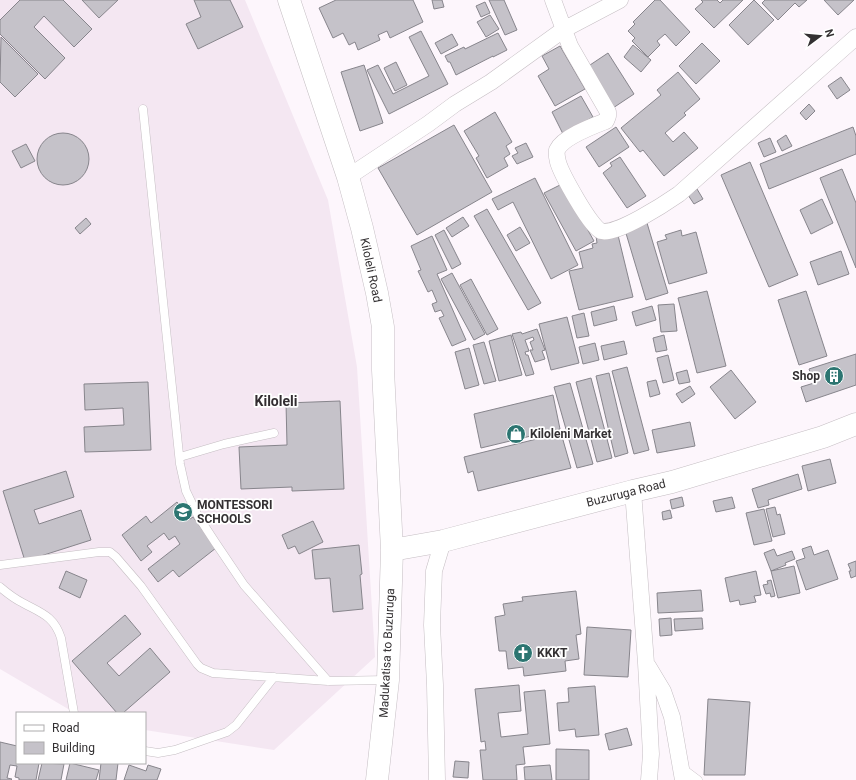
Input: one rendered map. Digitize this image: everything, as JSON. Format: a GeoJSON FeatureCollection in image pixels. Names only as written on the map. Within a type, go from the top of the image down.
{"type":"FeatureCollection","features":[{"type":"Feature","properties":{"kind":"main road","name":"Kiloleli Road"},"geometry":{"type":"LineString","coordinates":[[289,0],[348,177],[362,228],[377,293],[383,327],[383,370],[392,550]]}},
{"type":"Feature","properties":{"kind":"main road","name":"Buzuruga Road"},"geometry":{"type":"LineString","coordinates":[[392,550],[442,541],[633,490],[680,480],[823,437],[856,424]]}},
{"type":"Feature","properties":{"kind":"main road","name":"Madukatisa to Buzuruga"},"geometry":{"type":"LineString","coordinates":[[377,780],[388,680],[392,550]]}},
{"type":"Feature","properties":{"kind":"street"},"geometry":{"type":"LineString","coordinates":[[553,0],[563,30],[580,65],[606,108],[608,116],[606,120],[565,140],[556,152],[557,161],[576,198],[595,227],[600,231],[609,231],[640,218],[679,194],[856,37]]}},
{"type":"Feature","properties":{"kind":"street"},"geometry":{"type":"LineString","coordinates":[[348,177],[428,124],[455,104],[492,82],[563,30],[620,0]]}},
{"type":"Feature","properties":{"kind":"street"},"geometry":{"type":"LineString","coordinates":[[633,490],[646,663],[651,754],[649,780]]}},
{"type":"Feature","properties":{"kind":"street"},"geometry":{"type":"LineString","coordinates":[[437,780],[436,685],[432,625],[434,571],[442,541]]}},
{"type":"Feature","properties":{"kind":"street"},"geometry":{"type":"LineString","coordinates":[[646,663],[663,691],[672,717],[681,773]]}},
{"type":"Feature","properties":{"kind":"lane"},"geometry":{"type":"LineString","coordinates":[[143,108],[180,457],[186,491],[198,516],[244,585],[328,681]]}},
{"type":"Feature","properties":{"kind":"lane"},"geometry":{"type":"LineString","coordinates":[[180,457],[224,444],[274,433]]}},
{"type":"Feature","properties":{"kind":"lane"},"geometry":{"type":"LineString","coordinates":[[0,565],[99,552],[110,552],[141,586],[201,668],[213,673],[328,681],[388,680]]}},
{"type":"Feature","properties":{"kind":"lane"},"geometry":{"type":"LineString","coordinates":[[0,587],[24,604],[43,613],[57,627],[61,638],[74,712]]}},
{"type":"Feature","properties":{"kind":"lane"},"geometry":{"type":"LineString","coordinates":[[146,751],[158,752],[175,750],[227,732],[236,725],[274,677]]}},
{"type":"Feature","properties":{"kind":"lane"},"geometry":{"type":"LineString","coordinates":[[681,773],[698,780]]}},
{"type":"Feature","properties":{"kind":"shaded area","name":"MONTESSORI SCHOOLS"},"geometry":{"type":"Polygon","coordinates":[[[0,0],[245,0],[328,200],[357,367],[375,657],[274,750],[146,730],[146,712],[73,712],[0,669],[0,0]]]}},
{"type":"Feature","properties":{"kind":"building"},"geometry":{"type":"Polygon","coordinates":[[[20,0],[63,0],[92,29],[74,47],[44,16],[34,27],[65,58],[45,79],[0,34],[0,20],[20,0]]]}},
{"type":"Feature","properties":{"kind":"building"},"geometry":{"type":"Polygon","coordinates":[[[82,0],[118,0],[99,18],[82,0]]]}},
{"type":"Feature","properties":{"kind":"building"},"geometry":{"type":"Polygon","coordinates":[[[194,0],[230,0],[243,27],[198,49],[186,24],[201,17],[194,0]]]}},
{"type":"Feature","properties":{"kind":"building"},"geometry":{"type":"Polygon","coordinates":[[[336,0],[413,0],[423,22],[390,38],[387,31],[378,35],[380,40],[358,50],[355,42],[349,45],[343,33],[333,38],[319,8],[336,0]]]}},
{"type":"Feature","properties":{"kind":"building"},"geometry":{"type":"Polygon","coordinates":[[[432,0],[442,0],[444,7],[434,9],[432,0]]]}},
{"type":"Feature","properties":{"kind":"building"},"geometry":{"type":"Polygon","coordinates":[[[489,0],[504,0],[517,30],[505,35],[489,0]]]}},
{"type":"Feature","properties":{"kind":"building"},"geometry":{"type":"Polygon","coordinates":[[[655,0],[660,0],[690,32],[676,46],[665,34],[657,41],[660,45],[648,57],[632,41],[635,38],[628,31],[635,24],[633,22],[655,0]]]}},
{"type":"Feature","properties":{"kind":"building"},"geometry":{"type":"Polygon","coordinates":[[[701,0],[717,0],[720,3],[723,0],[743,0],[714,28],[695,9],[703,2],[701,0]]]}},
{"type":"Feature","properties":{"kind":"building"},"geometry":{"type":"Polygon","coordinates":[[[754,0],[774,20],[748,45],[729,25],[754,0]]]}},
{"type":"Feature","properties":{"kind":"building"},"geometry":{"type":"Polygon","coordinates":[[[765,0],[807,0],[799,7],[795,3],[778,20],[762,3],[765,0]]]}},
{"type":"Feature","properties":{"kind":"building"},"geometry":{"type":"Polygon","coordinates":[[[824,0],[854,0],[838,15],[824,0]]]}},
{"type":"Feature","properties":{"kind":"building"},"geometry":{"type":"Polygon","coordinates":[[[485,2],[490,13],[481,17],[476,6],[485,2]]]}},
{"type":"Feature","properties":{"kind":"building"},"geometry":{"type":"Polygon","coordinates":[[[490,15],[499,29],[486,37],[477,22],[490,15]]]}},
{"type":"Feature","properties":{"kind":"building"},"geometry":{"type":"Polygon","coordinates":[[[421,31],[448,84],[389,114],[367,70],[378,65],[393,94],[429,76],[409,37],[421,31]]]}},
{"type":"Feature","properties":{"kind":"building"},"geometry":{"type":"Polygon","coordinates":[[[498,33],[507,50],[456,75],[450,62],[448,62],[445,56],[464,47],[465,49],[498,33]]]}},
{"type":"Feature","properties":{"kind":"building"},"geometry":{"type":"Polygon","coordinates":[[[452,34],[458,45],[441,54],[435,43],[452,34]]]}},
{"type":"Feature","properties":{"kind":"building"},"geometry":{"type":"Polygon","coordinates":[[[1,37],[38,74],[15,97],[0,82],[1,37]]]}},
{"type":"Feature","properties":{"kind":"building"},"geometry":{"type":"Polygon","coordinates":[[[702,43],[720,61],[696,84],[679,66],[702,43]]]}},
{"type":"Feature","properties":{"kind":"building"},"geometry":{"type":"Polygon","coordinates":[[[633,45],[651,60],[641,72],[624,57],[633,45]]]}},
{"type":"Feature","properties":{"kind":"building"},"geometry":{"type":"Polygon","coordinates":[[[560,46],[585,89],[555,106],[538,76],[549,69],[542,56],[560,46]]]}},
{"type":"Feature","properties":{"kind":"building"},"geometry":{"type":"Polygon","coordinates":[[[608,53],[634,94],[613,108],[587,67],[608,53]]]}},
{"type":"Feature","properties":{"kind":"building"},"geometry":{"type":"Polygon","coordinates":[[[396,62],[407,85],[395,91],[384,68],[396,62]]]}},
{"type":"Feature","properties":{"kind":"building"},"geometry":{"type":"Polygon","coordinates":[[[364,65],[383,123],[360,131],[341,72],[364,65]]]}},
{"type":"Feature","properties":{"kind":"building"},"geometry":{"type":"Polygon","coordinates":[[[678,72],[700,99],[684,113],[686,115],[665,133],[673,142],[684,132],[698,148],[664,176],[643,150],[640,152],[621,128],[661,95],[657,90],[678,72]]]}},
{"type":"Feature","properties":{"kind":"building"},"geometry":{"type":"Polygon","coordinates":[[[841,77],[850,90],[837,99],[828,86],[841,77]]]}},
{"type":"Feature","properties":{"kind":"building"},"geometry":{"type":"Polygon","coordinates":[[[581,96],[593,117],[563,134],[552,112],[581,96]]]}},
{"type":"Feature","properties":{"kind":"building"},"geometry":{"type":"Polygon","coordinates":[[[809,104],[815,111],[806,120],[800,113],[809,104]]]}},
{"type":"Feature","properties":{"kind":"building"},"geometry":{"type":"Polygon","coordinates":[[[495,112],[512,142],[506,146],[510,154],[504,158],[508,166],[487,178],[476,158],[479,156],[464,131],[495,112]]]}},
{"type":"Feature","properties":{"kind":"building"},"geometry":{"type":"Polygon","coordinates":[[[454,125],[492,192],[417,235],[378,168],[454,125]]]}},
{"type":"Feature","properties":{"kind":"building"},"geometry":{"type":"Polygon","coordinates":[[[616,127],[629,147],[599,167],[586,147],[616,127]]]}},
{"type":"Feature","properties":{"kind":"building"},"geometry":{"type":"Polygon","coordinates":[[[853,127],[856,136],[856,154],[769,189],[760,164],[853,127]]]}},
{"type":"Feature","properties":{"kind":"building"},"geometry":{"type":"Polygon","coordinates":[[[63,133],[73,135],[81,141],[87,149],[89,159],[87,169],[81,177],[73,183],[63,185],[53,183],[45,177],[39,169],[37,159],[39,149],[45,141],[53,135],[63,133]]]}},
{"type":"Feature","properties":{"kind":"building"},"geometry":{"type":"Polygon","coordinates":[[[786,135],[792,146],[782,151],[777,141],[786,135]]]}},
{"type":"Feature","properties":{"kind":"building"},"geometry":{"type":"Polygon","coordinates":[[[770,138],[776,152],[764,157],[758,143],[770,138]]]}},
{"type":"Feature","properties":{"kind":"building"},"geometry":{"type":"Polygon","coordinates":[[[526,143],[533,157],[517,164],[512,156],[518,153],[515,148],[526,143]]]}},
{"type":"Feature","properties":{"kind":"building"},"geometry":{"type":"Polygon","coordinates":[[[26,144],[35,161],[21,168],[12,151],[26,144]]]}},
{"type":"Feature","properties":{"kind":"building"},"geometry":{"type":"Polygon","coordinates":[[[620,157],[646,196],[627,208],[603,173],[612,166],[610,163],[620,157]]]}},
{"type":"Feature","properties":{"kind":"building"},"geometry":{"type":"Polygon","coordinates":[[[750,162],[798,275],[769,287],[721,175],[750,162]]]}},
{"type":"Feature","properties":{"kind":"building"},"geometry":{"type":"Polygon","coordinates":[[[842,169],[856,203],[856,268],[820,178],[842,169]]]}},
{"type":"Feature","properties":{"kind":"building"},"geometry":{"type":"Polygon","coordinates":[[[535,178],[578,265],[551,279],[513,202],[498,210],[492,199],[535,178]]]}},
{"type":"Feature","properties":{"kind":"building"},"geometry":{"type":"Polygon","coordinates":[[[562,184],[594,241],[576,251],[544,193],[562,184]]]}},
{"type":"Feature","properties":{"kind":"building"},"geometry":{"type":"Polygon","coordinates":[[[697,189],[703,199],[694,204],[688,195],[697,189]]]}},
{"type":"Feature","properties":{"kind":"building"},"geometry":{"type":"Polygon","coordinates":[[[822,199],[833,223],[811,234],[800,210],[822,199]]]}},
{"type":"Feature","properties":{"kind":"building"},"geometry":{"type":"Polygon","coordinates":[[[487,209],[541,303],[528,310],[474,216],[487,209]]]}},
{"type":"Feature","properties":{"kind":"building"},"geometry":{"type":"Polygon","coordinates":[[[463,217],[469,226],[452,237],[446,228],[463,217]]]}},
{"type":"Feature","properties":{"kind":"building"},"geometry":{"type":"Polygon","coordinates":[[[86,218],[91,224],[80,234],[75,228],[86,218]]]}},
{"type":"Feature","properties":{"kind":"building"},"geometry":{"type":"Polygon","coordinates":[[[647,223],[668,293],[646,300],[625,230],[647,223]]]}},
{"type":"Feature","properties":{"kind":"building"},"geometry":{"type":"Polygon","coordinates":[[[520,227],[530,243],[516,251],[507,235],[520,227]]]}},
{"type":"Feature","properties":{"kind":"building"},"geometry":{"type":"Polygon","coordinates":[[[444,230],[461,264],[452,269],[435,235],[444,230]]]}},
{"type":"Feature","properties":{"kind":"building"},"geometry":{"type":"Polygon","coordinates":[[[681,230],[682,236],[696,232],[707,273],[669,284],[657,242],[667,239],[665,235],[681,230]]]}},
{"type":"Feature","properties":{"kind":"building"},"geometry":{"type":"Polygon","coordinates":[[[617,231],[633,297],[579,310],[569,271],[583,268],[579,252],[593,248],[592,244],[597,243],[596,236],[617,231]]]}},
{"type":"Feature","properties":{"kind":"building"},"geometry":{"type":"Polygon","coordinates":[[[432,236],[447,270],[437,274],[466,340],[452,346],[439,318],[444,316],[441,310],[435,312],[432,304],[437,302],[432,290],[428,292],[418,271],[421,270],[411,246],[432,236]]]}},
{"type":"Feature","properties":{"kind":"building"},"geometry":{"type":"Polygon","coordinates":[[[841,251],[849,274],[818,285],[810,262],[841,251]]]}},
{"type":"Feature","properties":{"kind":"building"},"geometry":{"type":"Polygon","coordinates":[[[452,273],[485,334],[474,340],[441,279],[452,273]]]}},
{"type":"Feature","properties":{"kind":"building"},"geometry":{"type":"Polygon","coordinates":[[[471,279],[498,329],[487,335],[460,285],[471,279]]]}},
{"type":"Feature","properties":{"kind":"building"},"geometry":{"type":"Polygon","coordinates":[[[707,291],[726,366],[697,373],[678,298],[707,291]]]}},
{"type":"Feature","properties":{"kind":"building"},"geometry":{"type":"Polygon","coordinates":[[[806,291],[827,356],[799,365],[778,300],[806,291]]]}},
{"type":"Feature","properties":{"kind":"building"},"geometry":{"type":"Polygon","coordinates":[[[674,304],[677,331],[661,332],[658,305],[674,304]]]}},
{"type":"Feature","properties":{"kind":"building"},"geometry":{"type":"Polygon","coordinates":[[[614,306],[617,320],[594,326],[591,312],[614,306]]]}},
{"type":"Feature","properties":{"kind":"building"},"geometry":{"type":"Polygon","coordinates":[[[652,306],[656,320],[636,326],[632,312],[652,306]]]}},
{"type":"Feature","properties":{"kind":"building"},"geometry":{"type":"Polygon","coordinates":[[[584,313],[589,336],[577,338],[572,316],[584,313]]]}},
{"type":"Feature","properties":{"kind":"building"},"geometry":{"type":"Polygon","coordinates":[[[567,317],[579,363],[551,370],[539,324],[567,317]]]}},
{"type":"Feature","properties":{"kind":"building"},"geometry":{"type":"Polygon","coordinates":[[[537,329],[545,350],[542,351],[545,359],[535,362],[530,350],[533,350],[530,342],[534,340],[533,337],[525,340],[529,351],[525,352],[526,355],[528,355],[534,374],[526,376],[512,334],[521,332],[522,334],[537,329]]]}},
{"type":"Feature","properties":{"kind":"building"},"geometry":{"type":"Polygon","coordinates":[[[511,335],[522,375],[499,381],[489,341],[511,335]]]}},
{"type":"Feature","properties":{"kind":"building"},"geometry":{"type":"Polygon","coordinates":[[[664,335],[667,350],[656,352],[653,338],[664,335]]]}},
{"type":"Feature","properties":{"kind":"building"},"geometry":{"type":"Polygon","coordinates":[[[624,341],[627,354],[604,360],[601,346],[624,341]]]}},
{"type":"Feature","properties":{"kind":"building"},"geometry":{"type":"Polygon","coordinates":[[[484,342],[496,381],[484,384],[473,345],[484,342]]]}},
{"type":"Feature","properties":{"kind":"building"},"geometry":{"type":"Polygon","coordinates":[[[595,343],[599,360],[583,364],[579,347],[595,343]]]}},
{"type":"Feature","properties":{"kind":"building"},"geometry":{"type":"Polygon","coordinates":[[[469,348],[479,385],[465,389],[455,352],[469,348]]]}},
{"type":"Feature","properties":{"kind":"building","name":"Shop"},"geometry":{"type":"Polygon","coordinates":[[[856,354],[856,385],[806,402],[801,387],[814,383],[809,369],[856,354]]]}},
{"type":"Feature","properties":{"kind":"building"},"geometry":{"type":"Polygon","coordinates":[[[668,355],[674,380],[663,383],[657,358],[668,355]]]}},
{"type":"Feature","properties":{"kind":"building"},"geometry":{"type":"Polygon","coordinates":[[[627,367],[649,450],[634,454],[612,371],[627,367]]]}},
{"type":"Feature","properties":{"kind":"building"},"geometry":{"type":"Polygon","coordinates":[[[687,370],[690,382],[679,384],[676,373],[687,370]]]}},
{"type":"Feature","properties":{"kind":"building"},"geometry":{"type":"Polygon","coordinates":[[[731,370],[756,402],[735,419],[710,387],[731,370]]]}},
{"type":"Feature","properties":{"kind":"building"},"geometry":{"type":"Polygon","coordinates":[[[609,373],[628,453],[615,457],[596,376],[609,373]]]}},
{"type":"Feature","properties":{"kind":"building"},"geometry":{"type":"Polygon","coordinates":[[[591,378],[612,458],[597,462],[576,382],[591,378]]]}},
{"type":"Feature","properties":{"kind":"building"},"geometry":{"type":"Polygon","coordinates":[[[656,380],[660,394],[650,397],[647,382],[656,380]]]}},
{"type":"Feature","properties":{"kind":"building"},"geometry":{"type":"Polygon","coordinates":[[[148,382],[151,450],[85,452],[84,427],[124,425],[123,408],[85,410],[84,384],[148,382]]]}},
{"type":"Feature","properties":{"kind":"building"},"geometry":{"type":"Polygon","coordinates":[[[570,383],[593,464],[577,468],[554,387],[570,383]]]}},
{"type":"Feature","properties":{"kind":"building"},"geometry":{"type":"Polygon","coordinates":[[[690,386],[695,394],[682,403],[676,394],[690,386]]]}},
{"type":"Feature","properties":{"kind":"building"},"geometry":{"type":"Polygon","coordinates":[[[553,395],[560,429],[481,448],[474,414],[553,395]]]}},
{"type":"Feature","properties":{"kind":"building"},"geometry":{"type":"Polygon","coordinates":[[[340,401],[344,489],[292,491],[292,487],[241,489],[239,447],[287,445],[286,403],[340,401]]]}},
{"type":"Feature","properties":{"kind":"building"},"geometry":{"type":"Polygon","coordinates":[[[690,422],[695,446],[657,453],[652,430],[690,422]]]}},
{"type":"Feature","properties":{"kind":"building"},"geometry":{"type":"Polygon","coordinates":[[[561,433],[571,468],[478,491],[473,471],[468,473],[464,457],[561,433]]]}},
{"type":"Feature","properties":{"kind":"building"},"geometry":{"type":"Polygon","coordinates":[[[830,459],[836,483],[808,491],[802,466],[830,459]]]}},
{"type":"Feature","properties":{"kind":"building"},"geometry":{"type":"Polygon","coordinates":[[[66,471],[74,497],[34,510],[39,524],[81,510],[91,540],[25,561],[3,491],[66,471]]]}},
{"type":"Feature","properties":{"kind":"building"},"geometry":{"type":"Polygon","coordinates":[[[798,474],[802,489],[768,500],[769,505],[758,508],[752,489],[798,474]]]}},
{"type":"Feature","properties":{"kind":"building"},"geometry":{"type":"Polygon","coordinates":[[[682,497],[684,506],[672,509],[670,500],[682,497]]]}},
{"type":"Feature","properties":{"kind":"building"},"geometry":{"type":"Polygon","coordinates":[[[732,497],[735,508],[716,512],[713,501],[732,497]]]}},
{"type":"Feature","properties":{"kind":"building"},"geometry":{"type":"Polygon","coordinates":[[[177,502],[190,519],[193,517],[216,548],[179,577],[173,570],[158,582],[148,569],[180,544],[175,536],[169,540],[164,533],[147,546],[152,552],[141,561],[122,535],[146,516],[151,523],[177,502]]]}},
{"type":"Feature","properties":{"kind":"building"},"geometry":{"type":"Polygon","coordinates":[[[775,507],[777,515],[780,514],[785,534],[773,537],[766,509],[775,507]]]}},
{"type":"Feature","properties":{"kind":"building"},"geometry":{"type":"Polygon","coordinates":[[[764,509],[772,541],[754,545],[746,513],[764,509]]]}},
{"type":"Feature","properties":{"kind":"building"},"geometry":{"type":"Polygon","coordinates":[[[670,510],[672,518],[663,520],[662,512],[670,510]]]}},
{"type":"Feature","properties":{"kind":"building"},"geometry":{"type":"Polygon","coordinates":[[[313,521],[323,542],[299,554],[295,546],[288,549],[282,535],[313,521]]]}},
{"type":"Feature","properties":{"kind":"building"},"geometry":{"type":"Polygon","coordinates":[[[359,545],[363,609],[333,612],[330,578],[315,579],[312,550],[359,545]]]}},
{"type":"Feature","properties":{"kind":"building"},"geometry":{"type":"Polygon","coordinates":[[[811,546],[814,555],[828,550],[838,579],[806,590],[796,561],[805,558],[802,549],[811,546]]]}},
{"type":"Feature","properties":{"kind":"building"},"geometry":{"type":"Polygon","coordinates":[[[774,549],[777,556],[792,551],[795,559],[785,563],[786,565],[771,571],[764,553],[774,549]]]}},
{"type":"Feature","properties":{"kind":"building"},"geometry":{"type":"Polygon","coordinates":[[[856,561],[856,576],[851,578],[849,571],[851,571],[848,564],[856,561]]]}},
{"type":"Feature","properties":{"kind":"building"},"geometry":{"type":"Polygon","coordinates":[[[794,566],[800,593],[778,598],[771,571],[794,566]]]}},
{"type":"Feature","properties":{"kind":"building"},"geometry":{"type":"Polygon","coordinates":[[[66,571],[87,580],[80,598],[59,588],[66,571]]]}},
{"type":"Feature","properties":{"kind":"building"},"geometry":{"type":"Polygon","coordinates":[[[756,571],[761,595],[754,596],[756,602],[740,605],[739,600],[730,602],[725,578],[756,571]]]}},
{"type":"Feature","properties":{"kind":"building"},"geometry":{"type":"Polygon","coordinates":[[[771,580],[775,596],[771,597],[770,593],[766,594],[763,585],[768,584],[767,581],[771,580]]]}},
{"type":"Feature","properties":{"kind":"building"},"geometry":{"type":"Polygon","coordinates":[[[701,590],[703,611],[658,613],[657,593],[701,590]]]}},
{"type":"Feature","properties":{"kind":"building"},"geometry":{"type":"Polygon","coordinates":[[[576,591],[581,634],[576,635],[579,659],[565,661],[566,671],[524,676],[523,667],[508,669],[506,651],[499,651],[495,617],[505,615],[503,604],[523,601],[522,597],[576,591]]]}},
{"type":"Feature","properties":{"kind":"building"},"geometry":{"type":"Polygon","coordinates":[[[125,615],[141,634],[107,663],[119,676],[150,648],[170,672],[124,712],[116,712],[72,661],[125,615]]]}},
{"type":"Feature","properties":{"kind":"building"},"geometry":{"type":"Polygon","coordinates":[[[671,618],[672,635],[660,636],[659,619],[671,618]]]}},
{"type":"Feature","properties":{"kind":"building"},"geometry":{"type":"Polygon","coordinates":[[[702,618],[703,629],[675,631],[674,619],[702,618]]]}},
{"type":"Feature","properties":{"kind":"building"},"geometry":{"type":"Polygon","coordinates":[[[587,627],[631,630],[628,677],[584,675],[587,627]]]}},
{"type":"Feature","properties":{"kind":"building"},"geometry":{"type":"Polygon","coordinates":[[[519,685],[521,711],[498,713],[501,737],[528,734],[524,692],[545,690],[550,744],[523,747],[525,764],[516,765],[517,780],[483,780],[480,750],[486,750],[485,741],[481,742],[475,689],[519,685]]]}},
{"type":"Feature","properties":{"kind":"building"},"geometry":{"type":"Polygon","coordinates":[[[595,686],[599,735],[576,737],[575,729],[559,731],[557,703],[569,702],[568,688],[595,686]]]}},
{"type":"Feature","properties":{"kind":"building"},"geometry":{"type":"Polygon","coordinates":[[[708,699],[750,702],[745,775],[704,775],[708,699]]]}},
{"type":"Feature","properties":{"kind":"building"},"geometry":{"type":"Polygon","coordinates":[[[627,728],[632,745],[609,750],[605,734],[627,728]]]}},
{"type":"Feature","properties":{"kind":"building"},"geometry":{"type":"Polygon","coordinates":[[[0,742],[16,746],[16,764],[39,764],[36,780],[19,780],[19,778],[15,777],[17,766],[10,765],[7,778],[12,779],[0,780],[0,742]]]}},
{"type":"Feature","properties":{"kind":"building"},"geometry":{"type":"Polygon","coordinates":[[[556,749],[589,750],[589,780],[556,780],[556,749]]]}},
{"type":"Feature","properties":{"kind":"building"},"geometry":{"type":"Polygon","coordinates":[[[455,761],[469,762],[468,778],[453,777],[455,761]]]}},
{"type":"Feature","properties":{"kind":"building"},"geometry":{"type":"Polygon","coordinates":[[[42,764],[64,764],[61,780],[38,780],[42,764]]]}},
{"type":"Feature","properties":{"kind":"building"},"geometry":{"type":"Polygon","coordinates":[[[70,764],[99,770],[96,780],[66,780],[70,764]]]}},
{"type":"Feature","properties":{"kind":"building"},"geometry":{"type":"Polygon","coordinates":[[[101,764],[118,764],[116,780],[99,780],[101,764]]]}},
{"type":"Feature","properties":{"kind":"building"},"geometry":{"type":"Polygon","coordinates":[[[129,765],[146,771],[148,765],[161,769],[157,780],[124,780],[129,765]]]}},
{"type":"Feature","properties":{"kind":"building"},"geometry":{"type":"Polygon","coordinates":[[[550,765],[552,780],[525,780],[524,767],[550,765]]]}},
{"type":"Feature","properties":{"kind":"place","name":"Shop"},"geometry":{"type":"Point","coordinates":[834,376]}},
{"type":"Feature","properties":{"kind":"place","name":"Kiloleni Market"},"geometry":{"type":"Point","coordinates":[516,434]}},
{"type":"Feature","properties":{"kind":"place","name":"MONTESSORI SCHOOLS"},"geometry":{"type":"Point","coordinates":[183,512]}},
{"type":"Feature","properties":{"kind":"place","name":"KKKT"},"geometry":{"type":"Point","coordinates":[523,653]}},
{"type":"Feature","properties":{"kind":"district","name":"Kiloleli"},"geometry":{"type":"Point","coordinates":[276,401]}}]}
